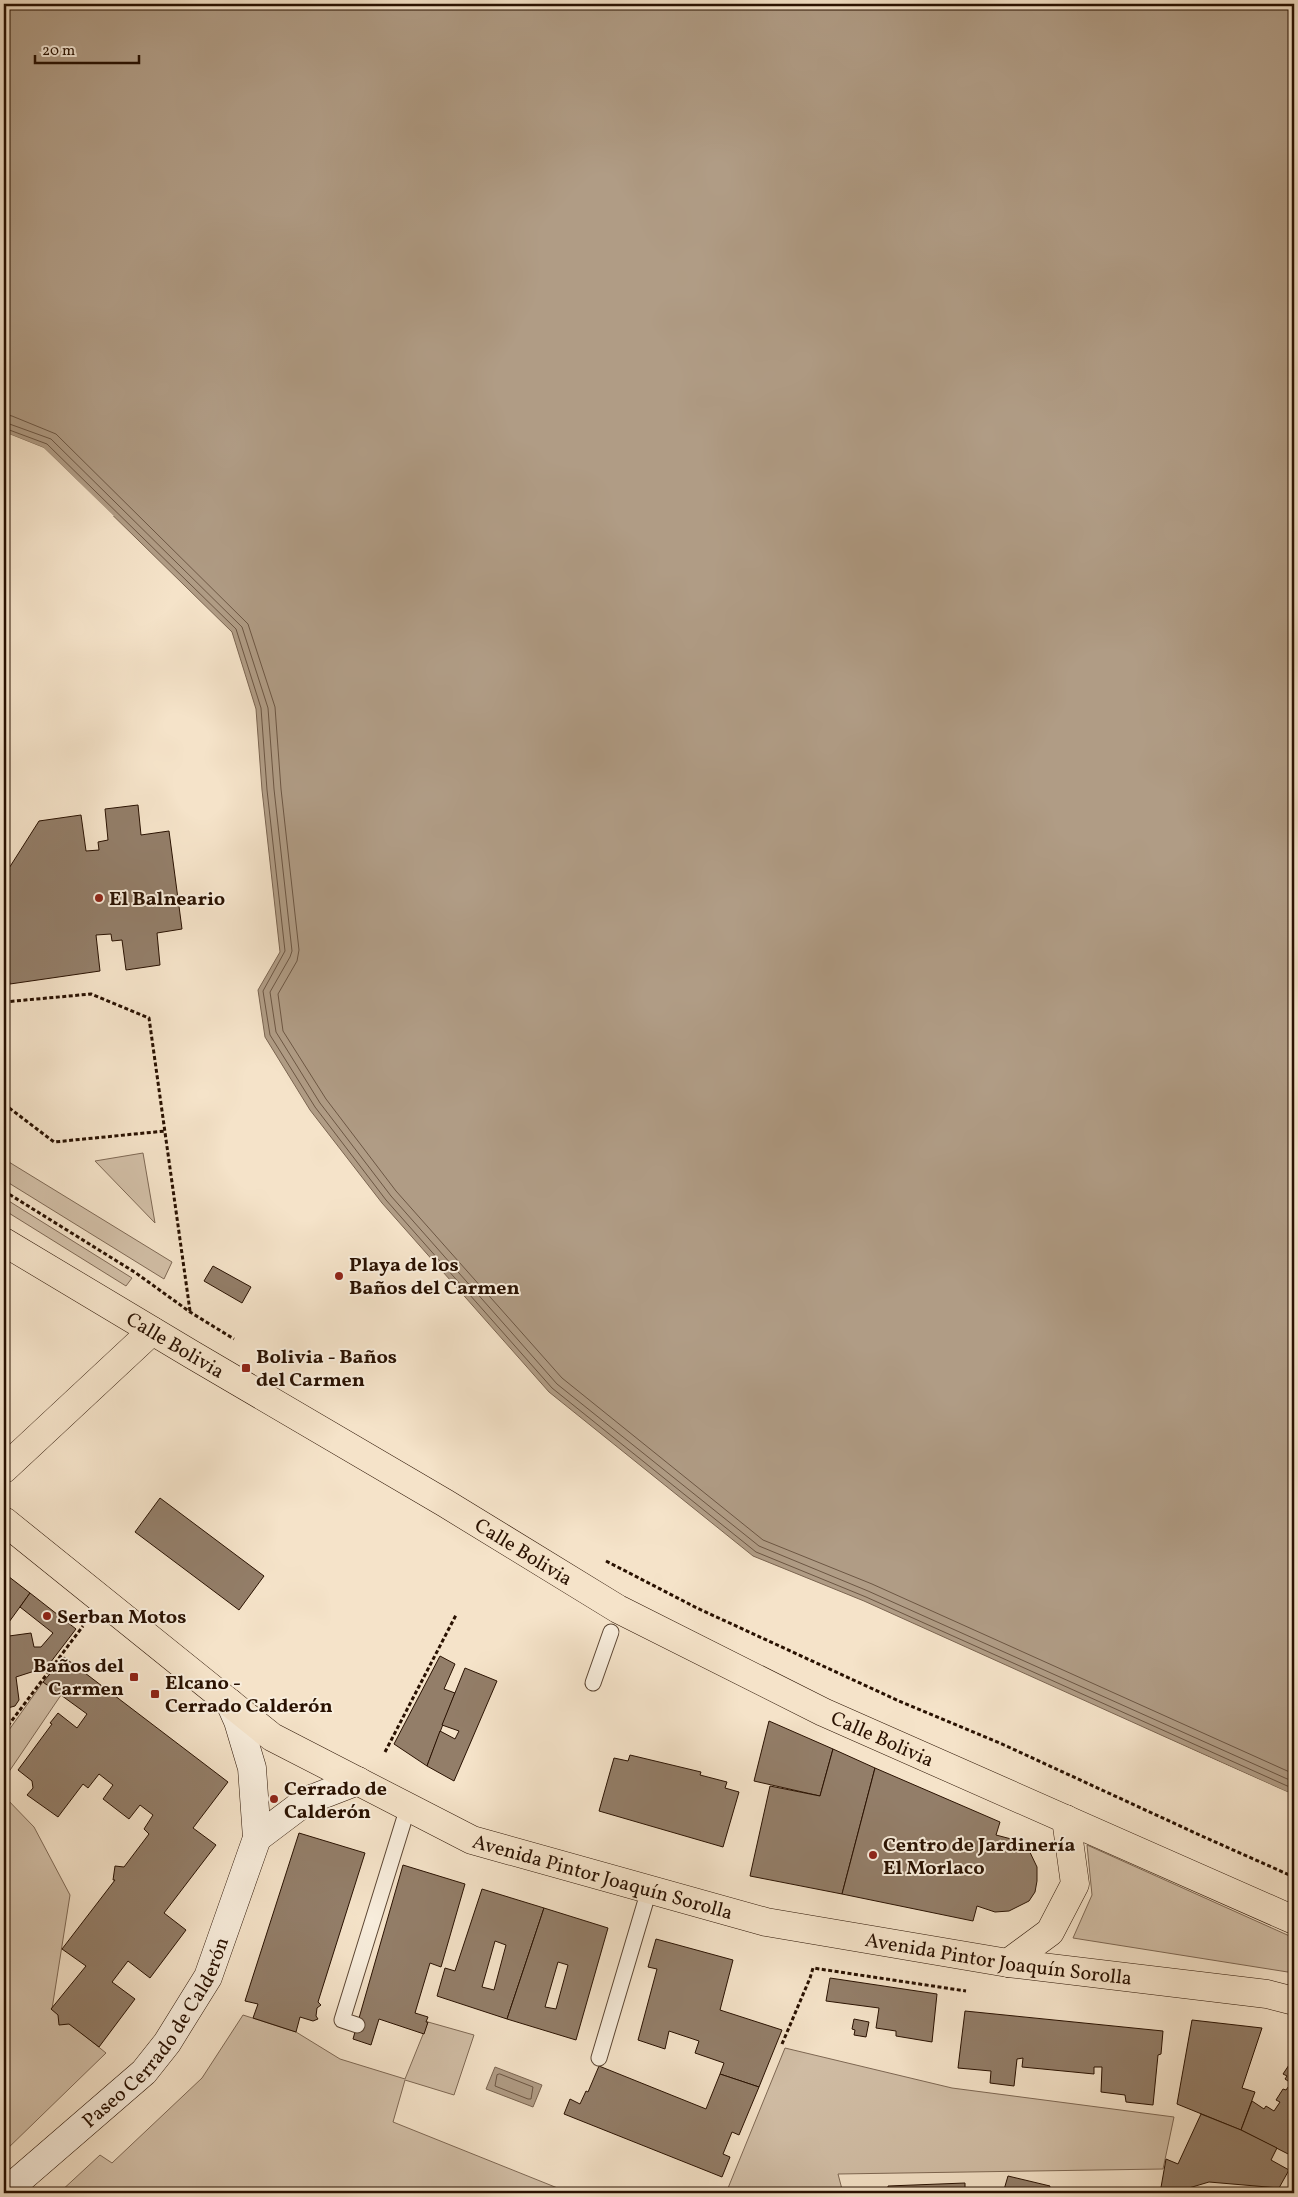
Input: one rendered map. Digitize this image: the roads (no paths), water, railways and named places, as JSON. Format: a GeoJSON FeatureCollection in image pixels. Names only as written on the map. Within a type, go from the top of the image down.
{"type":"FeatureCollection","features":[{"type":"Feature","properties":{"kind":"main road","name":"Calle Bolivia"},"geometry":{"type":"LineString","coordinates":[[4,1242],[445,1503],[618,1609],[823,1712],[1294,1920]]}},
{"type":"Feature","properties":{"kind":"main road"},"geometry":{"type":"LineString","coordinates":[[4,1469],[152,1331]]}},
{"type":"Feature","properties":{"kind":"main road","name":"Avenida Pintor Joaquín Sorolla"},"geometry":{"type":"LineString","coordinates":[[4,1521],[272,1737],[472,1840],[766,1922],[1008,1963],[1267,1994],[1294,2001]]}},
{"type":"Feature","properties":{"kind":"main road","name":"Paseo Cerrado de Calderón"},"geometry":{"type":"LineString","coordinates":[[4,2193],[144,2072],[167,2042],[208,1977],[257,1838],[252,1768],[238,1721],[230,1703]]}},
{"type":"Feature","properties":{"kind":"main road"},"geometry":{"type":"LineString","coordinates":[[257,1838],[306,1801],[358,1781]]}},
{"type":"Feature","properties":{"kind":"main road"},"geometry":{"type":"LineString","coordinates":[[1008,1963],[1050,1932],[1075,1884],[1066,1818]]}},
{"type":"Feature","properties":{"kind":"lane"},"geometry":{"type":"LineString","coordinates":[[593,1684],[611,1632]]}},
{"type":"Feature","properties":{"kind":"lane"},"geometry":{"type":"LineString","coordinates":[[357,2025],[342,2020],[408,1807]]}},
{"type":"Feature","properties":{"kind":"lane"},"geometry":{"type":"LineString","coordinates":[[599,2058],[649,1890]]}},
{"type":"Feature","properties":{"kind":"water"},"geometry":{"type":"Polygon","coordinates":[[[4,4],[1294,4],[1294,1795],[864,1601],[753,1556],[549,1392],[382,1203],[310,1110],[265,1037],[258,990],[280,952],[262,790],[256,709],[232,632],[44,448],[4,432],[4,4]]]}},
{"type":"Feature","properties":{"kind":"water"},"geometry":{"type":"Polygon","coordinates":[[[495,2067],[542,2085],[533,2107],[486,2089],[495,2067]]]}},
{"type":"Feature","properties":{"kind":"place","name":"El Balneario"},"geometry":{"type":"Point","coordinates":[99,898]}},
{"type":"Feature","properties":{"kind":"place","name":"Playa de los Baños del Carmen"},"geometry":{"type":"Point","coordinates":[339,1276]}},
{"type":"Feature","properties":{"kind":"place","name":"Bolivia - Baños del Carmen"},"geometry":{"type":"Point","coordinates":[246,1368]}},
{"type":"Feature","properties":{"kind":"place","name":"Serban Motos"},"geometry":{"type":"Point","coordinates":[47,1616]}},
{"type":"Feature","properties":{"kind":"place","name":"Baños del Carmen"},"geometry":{"type":"Point","coordinates":[134,1677]}},
{"type":"Feature","properties":{"kind":"place","name":"Elcano - Cerrado Calderón"},"geometry":{"type":"Point","coordinates":[155,1694]}},
{"type":"Feature","properties":{"kind":"place","name":"Cerrado de Calderón"},"geometry":{"type":"Point","coordinates":[274,1799]}},
{"type":"Feature","properties":{"kind":"place","name":"Centro de Jardinería El Morlaco"},"geometry":{"type":"Point","coordinates":[873,1855]}}]}
